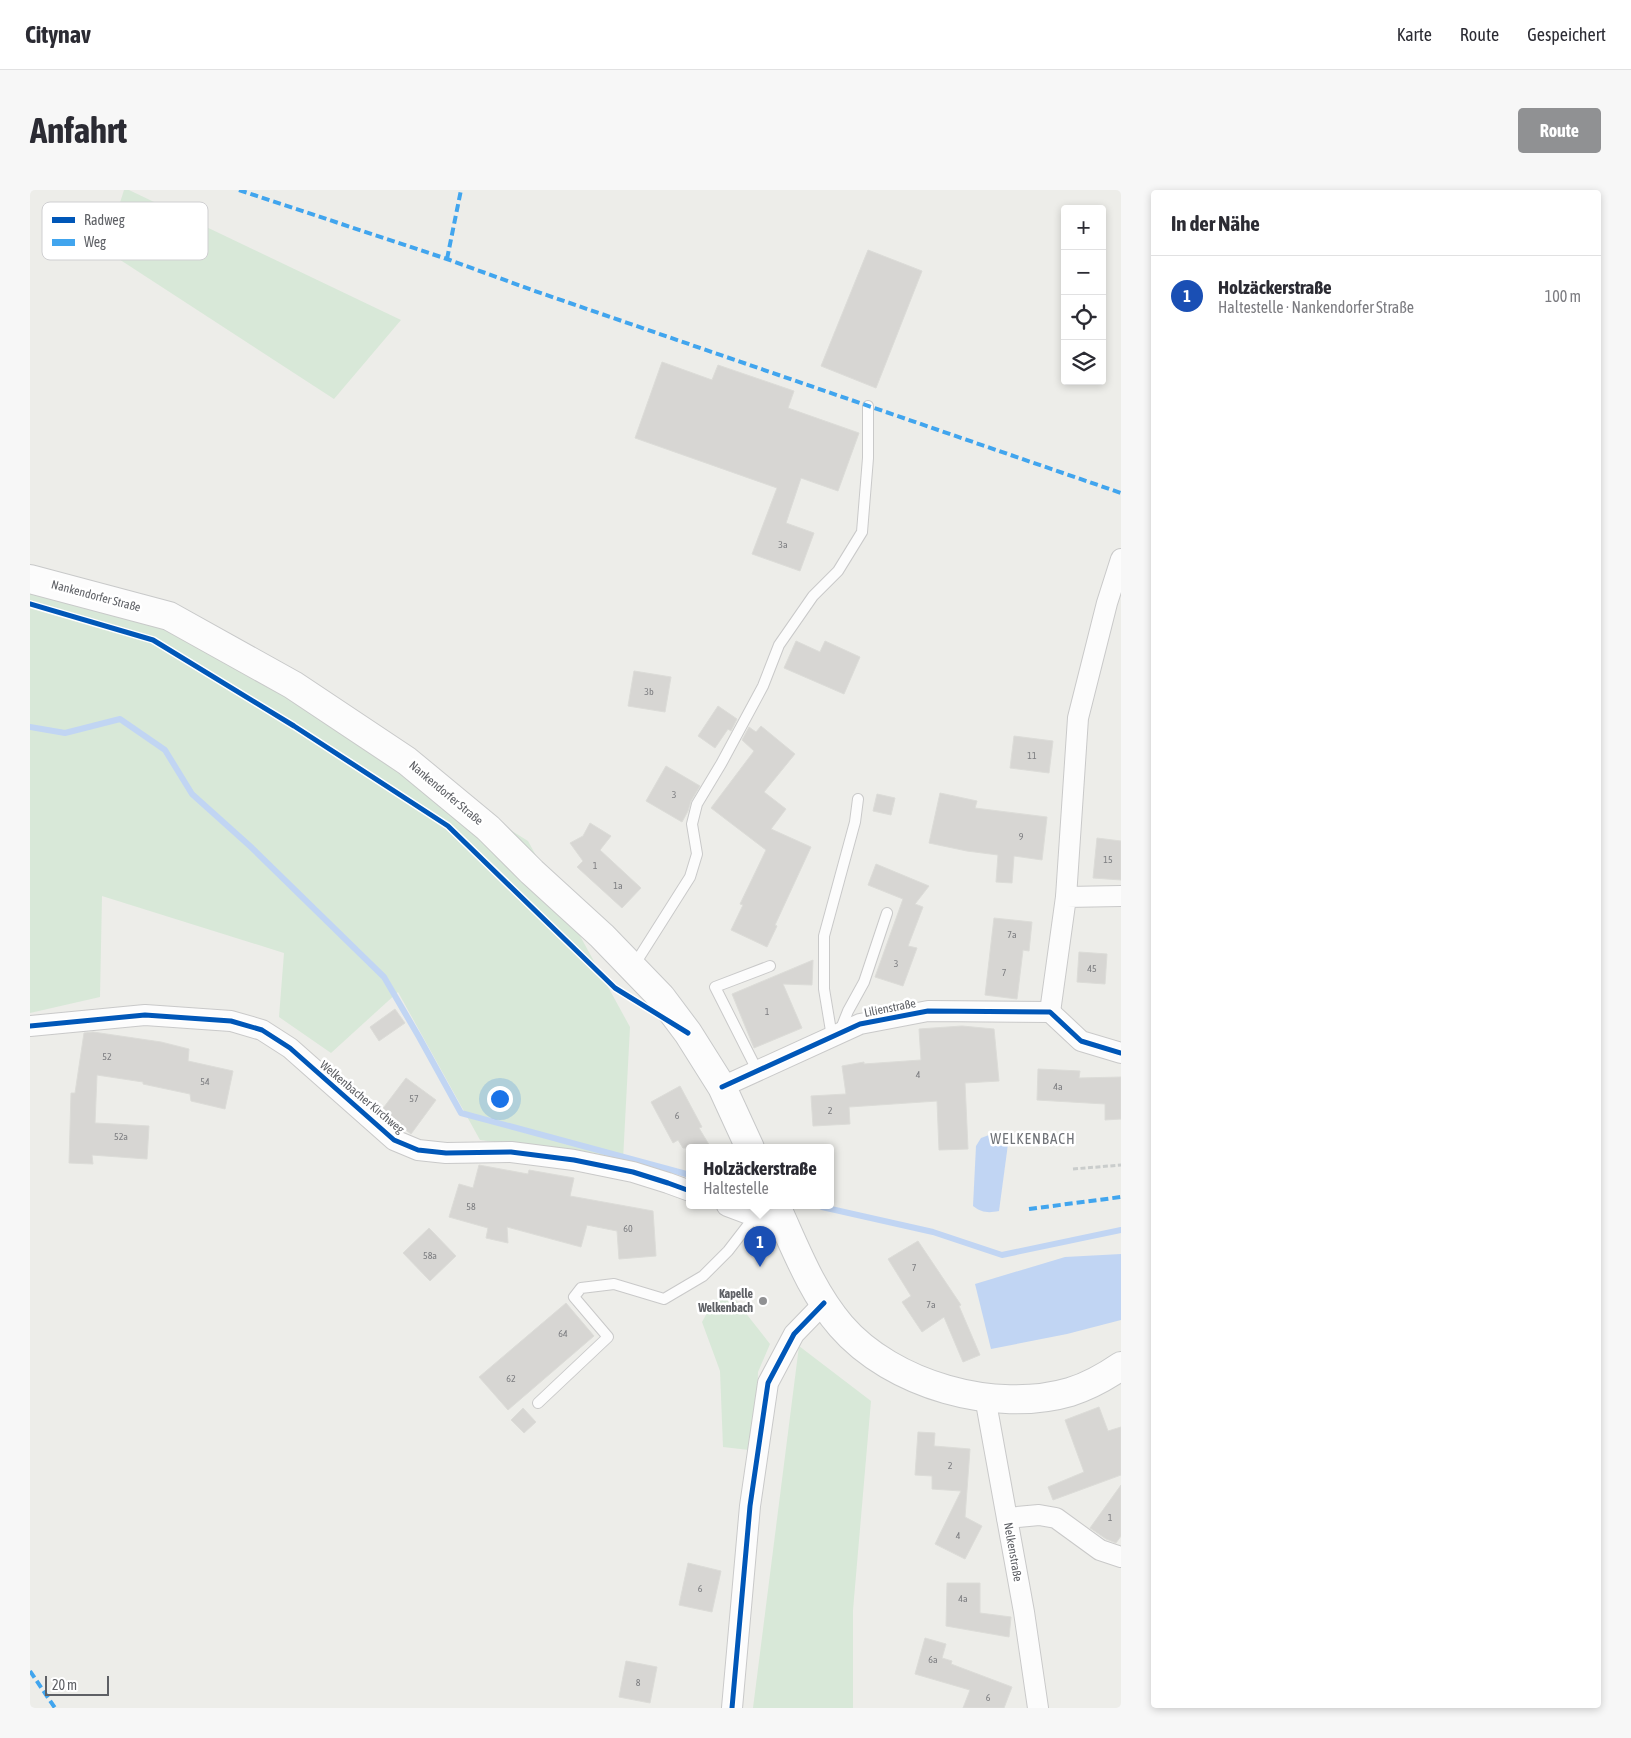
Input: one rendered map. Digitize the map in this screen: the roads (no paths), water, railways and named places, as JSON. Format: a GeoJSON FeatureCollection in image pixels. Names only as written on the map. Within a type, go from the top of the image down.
{"type":"FeatureCollection","features":[{"type":"Feature","properties":{"kind":"main road","name":"Nankendorfer Straße"},"geometry":{"type":"LineString","coordinates":[[30,579],[169,616],[293,685],[407,761],[488,828],[532,872],[602,936],[661,997],[683,1026],[722,1086],[748,1144]]}},
{"type":"Feature","properties":{"kind":"main road"},"geometry":{"type":"LineString","coordinates":[[772,1217],[824,1303],[840,1325],[862,1347],[892,1368],[917,1380],[949,1390],[985,1397],[1012,1399],[1041,1398],[1070,1392],[1094,1383],[1121,1366]]}},
{"type":"Feature","properties":{"kind":"street"},"geometry":{"type":"LineString","coordinates":[[1121,559],[1107,603],[1078,718],[1066,897],[1050,1012],[1081,1042],[1121,1053]]}},
{"type":"Feature","properties":{"kind":"street"},"geometry":{"type":"LineString","coordinates":[[1066,897],[1121,896]]}},
{"type":"Feature","properties":{"kind":"street","name":"Lilienstraße"},"geometry":{"type":"LineString","coordinates":[[722,1086],[860,1024],[928,1011],[1050,1012]]}},
{"type":"Feature","properties":{"kind":"street","name":"Welkenbacher Kirchweg"},"geometry":{"type":"LineString","coordinates":[[30,1026],[145,1014],[230,1020],[262,1030],[290,1048],[394,1140],[418,1150],[446,1153],[511,1152],[574,1160],[633,1172],[686,1189]]}},
{"type":"Feature","properties":{"kind":"street"},"geometry":{"type":"LineString","coordinates":[[739,1209],[772,1217]]}},
{"type":"Feature","properties":{"kind":"street"},"geometry":{"type":"LineString","coordinates":[[732,1708],[750,1506],[768,1383],[794,1334],[824,1303]]}},
{"type":"Feature","properties":{"kind":"street","name":"Nelkenstraße"},"geometry":{"type":"LineString","coordinates":[[985,1397],[1038,1708]]}},
{"type":"Feature","properties":{"kind":"street"},"geometry":{"type":"LineString","coordinates":[[1007,1518],[1038,1515],[1056,1518],[1100,1550],[1121,1557]]}},
{"type":"Feature","properties":{"kind":"lane"},"geometry":{"type":"LineString","coordinates":[[633,968],[690,877],[697,854],[692,824],[697,804],[763,686],[779,645],[813,596],[838,571],[862,532],[868,458],[868,406]]}},
{"type":"Feature","properties":{"kind":"lane"},"geometry":{"type":"LineString","coordinates":[[835,1036],[824,989],[824,936],[855,822],[858,799]]}},
{"type":"Feature","properties":{"kind":"lane"},"geometry":{"type":"LineString","coordinates":[[835,1036],[864,982],[886,913]]}},
{"type":"Feature","properties":{"kind":"lane"},"geometry":{"type":"LineString","coordinates":[[757,1070],[715,987],[770,966]]}},
{"type":"Feature","properties":{"kind":"lane"},"geometry":{"type":"LineString","coordinates":[[538,1403],[608,1337],[574,1297],[581,1288],[614,1284],[664,1299],[703,1276],[728,1251],[772,1217]]}},
{"type":"Feature","properties":{"kind":"water"},"geometry":{"type":"Polygon","coordinates":[[[989,1135],[1005,1137],[1008,1144],[999,1211],[989,1212],[979,1210],[973,1206],[976,1146],[981,1138],[989,1135]]]}},
{"type":"Feature","properties":{"kind":"water"},"geometry":{"type":"Polygon","coordinates":[[[1121,1254],[1121,1320],[1067,1334],[991,1349],[975,1284],[1065,1257],[1121,1254]]]}},
{"type":"Feature","properties":{"kind":"waterway"},"geometry":{"type":"LineString","coordinates":[[30,727],[65,733],[120,719],[165,750],[192,794],[251,847],[384,977],[461,1113],[686,1174]]}},
{"type":"Feature","properties":{"kind":"waterway"},"geometry":{"type":"LineString","coordinates":[[831,1209],[933,1232],[1002,1255],[1121,1230]]}},
{"type":"Feature","properties":{"kind":"place","name":"Holzäckerstraße"},"geometry":{"type":"Point","coordinates":[760,1267]}},
{"type":"Feature","properties":{"kind":"place","name":"Kapelle Welkenbach"},"geometry":{"type":"Point","coordinates":[763,1301]}},
{"type":"Feature","properties":{"kind":"district","name":"WELKENBACH"},"geometry":{"type":"Point","coordinates":[1033,1138]}}]}
